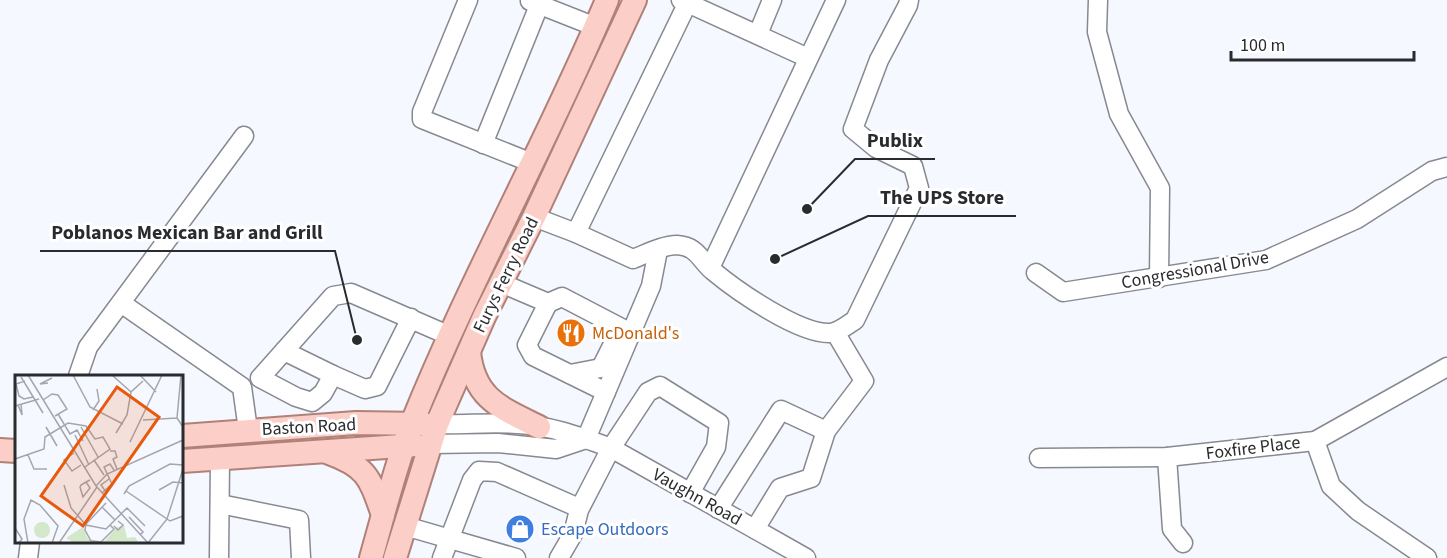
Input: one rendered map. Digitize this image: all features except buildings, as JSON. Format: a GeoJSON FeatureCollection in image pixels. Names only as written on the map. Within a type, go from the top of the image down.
{"type":"FeatureCollection","features":[{"type":"Feature","properties":{"kind":"main road","name":"Furys Ferry Road"},"geometry":{"type":"LineString","coordinates":[[371,558],[412,424],[450,336],[607,0]]}},
{"type":"Feature","properties":{"kind":"main road","name":"Furys Ferry Road"},"geometry":{"type":"LineString","coordinates":[[395,558],[434,434],[469,352],[635,0]]}},
{"type":"Feature","properties":{"kind":"main road"},"geometry":{"type":"LineString","coordinates":[[469,352],[471,370],[481,390],[502,409],[539,427]]}},
{"type":"Feature","properties":{"kind":"main road","name":"Baston Road"},"geometry":{"type":"LineString","coordinates":[[183,436],[356,423],[412,424],[434,434]]}},
{"type":"Feature","properties":{"kind":"main road","name":"Baston Road"},"geometry":{"type":"LineString","coordinates":[[183,461],[405,446],[434,434]]}},
{"type":"Feature","properties":{"kind":"main road"},"geometry":{"type":"LineString","coordinates":[[0,450],[15,451]]}},
{"type":"Feature","properties":{"kind":"main road"},"geometry":{"type":"LineString","coordinates":[[325,451],[350,460],[369,477],[383,515]]}},
{"type":"Feature","properties":{"kind":"street"},"geometry":{"type":"LineString","coordinates":[[468,0],[422,112],[422,119],[532,163]]}},
{"type":"Feature","properties":{"kind":"street"},"geometry":{"type":"LineString","coordinates":[[758,34],[772,0]]}},
{"type":"Feature","properties":{"kind":"street"},"geometry":{"type":"LineString","coordinates":[[710,268],[836,0]]}},
{"type":"Feature","properties":{"kind":"street"},"geometry":{"type":"LineString","coordinates":[[534,218],[633,259],[676,245],[695,250],[710,268],[734,287],[785,318],[807,329],[835,332],[855,320],[919,188],[913,166],[876,148],[853,129],[879,60],[909,0]]}},
{"type":"Feature","properties":{"kind":"street"},"geometry":{"type":"LineString","coordinates":[[1098,0],[1098,32],[1119,114],[1160,188],[1159,278]]}},
{"type":"Feature","properties":{"kind":"street"},"geometry":{"type":"LineString","coordinates":[[576,234],[686,1],[808,58]]}},
{"type":"Feature","properties":{"kind":"street"},"geometry":{"type":"LineString","coordinates":[[483,144],[534,2],[596,27]]}},
{"type":"Feature","properties":{"kind":"street"},"geometry":{"type":"LineString","coordinates":[[78,375],[88,347],[244,136]]}},
{"type":"Feature","properties":{"kind":"street","name":"Congressional Drive"},"geometry":{"type":"LineString","coordinates":[[1036,273],[1063,292],[1266,260],[1357,219],[1432,171],[1447,167]]}},
{"type":"Feature","properties":{"kind":"street"},"geometry":{"type":"LineString","coordinates":[[434,434],[556,449],[586,439],[651,286],[658,250]]}},
{"type":"Feature","properties":{"kind":"street"},"geometry":{"type":"LineString","coordinates":[[501,283],[548,303]]}},
{"type":"Feature","properties":{"kind":"street"},"geometry":{"type":"LineString","coordinates":[[242,387],[260,378],[333,296],[351,293],[450,336]]}},
{"type":"Feature","properties":{"kind":"street"},"geometry":{"type":"LineString","coordinates":[[606,392],[533,356],[527,345],[548,303],[562,297],[631,333]]}},
{"type":"Feature","properties":{"kind":"street"},"geometry":{"type":"LineString","coordinates":[[121,303],[242,387],[248,430]]}},
{"type":"Feature","properties":{"kind":"street"},"geometry":{"type":"LineString","coordinates":[[570,374],[601,368],[615,340],[601,317]]}},
{"type":"Feature","properties":{"kind":"street"},"geometry":{"type":"LineString","coordinates":[[284,351],[365,389],[377,386],[411,318]]}},
{"type":"Feature","properties":{"kind":"street"},"geometry":{"type":"LineString","coordinates":[[755,529],[780,488],[811,478],[826,431],[864,381],[835,332]]}},
{"type":"Feature","properties":{"kind":"street","name":"Foxfire Place"},"geometry":{"type":"LineString","coordinates":[[1039,458],[1167,457],[1315,441],[1447,367]]}},
{"type":"Feature","properties":{"kind":"street"},"geometry":{"type":"LineString","coordinates":[[260,378],[296,397],[312,402],[323,393],[333,375]]}},
{"type":"Feature","properties":{"kind":"street"},"geometry":{"type":"LineString","coordinates":[[559,558],[573,534],[579,508],[611,448],[648,392],[660,386],[719,423],[716,447],[690,493]]}},
{"type":"Feature","properties":{"kind":"street"},"geometry":{"type":"LineString","coordinates":[[718,509],[781,410],[826,431]]}},
{"type":"Feature","properties":{"kind":"street","name":"Vaughn Road"},"geometry":{"type":"LineString","coordinates":[[434,434],[518,424],[586,439],[611,448],[806,558]]}},
{"type":"Feature","properties":{"kind":"street"},"geometry":{"type":"LineString","coordinates":[[1315,441],[1331,486],[1358,511],[1427,558]]}},
{"type":"Feature","properties":{"kind":"street"},"geometry":{"type":"LineString","coordinates":[[1167,457],[1172,529],[1183,543]]}},
{"type":"Feature","properties":{"kind":"street"},"geometry":{"type":"LineString","coordinates":[[219,558],[220,459]]}},
{"type":"Feature","properties":{"kind":"street"},"geometry":{"type":"LineString","coordinates":[[442,558],[472,480],[480,471],[497,472],[579,508]]}},
{"type":"Feature","properties":{"kind":"street"},"geometry":{"type":"LineString","coordinates":[[220,504],[300,520],[301,558]]}},
{"type":"Feature","properties":{"kind":"street"},"geometry":{"type":"LineString","coordinates":[[405,526],[516,558]]}},
{"type":"Feature","properties":{"kind":"street"},"geometry":{"type":"LineString","coordinates":[[28,558],[30,543]]}},
{"type":"Feature","properties":{"kind":"place","name":"Publix"},"geometry":{"type":"Point","coordinates":[807,209]}},
{"type":"Feature","properties":{"kind":"place","name":"The UPS Store"},"geometry":{"type":"Point","coordinates":[775,259]}},
{"type":"Feature","properties":{"kind":"place","name":"McDonald's"},"geometry":{"type":"Point","coordinates":[571,333]}},
{"type":"Feature","properties":{"kind":"place","name":"Poblanos Mexican Bar and Grill"},"geometry":{"type":"Point","coordinates":[357,340]}},
{"type":"Feature","properties":{"kind":"place","name":"Escape Outdoors"},"geometry":{"type":"Point","coordinates":[520,529]}}]}
